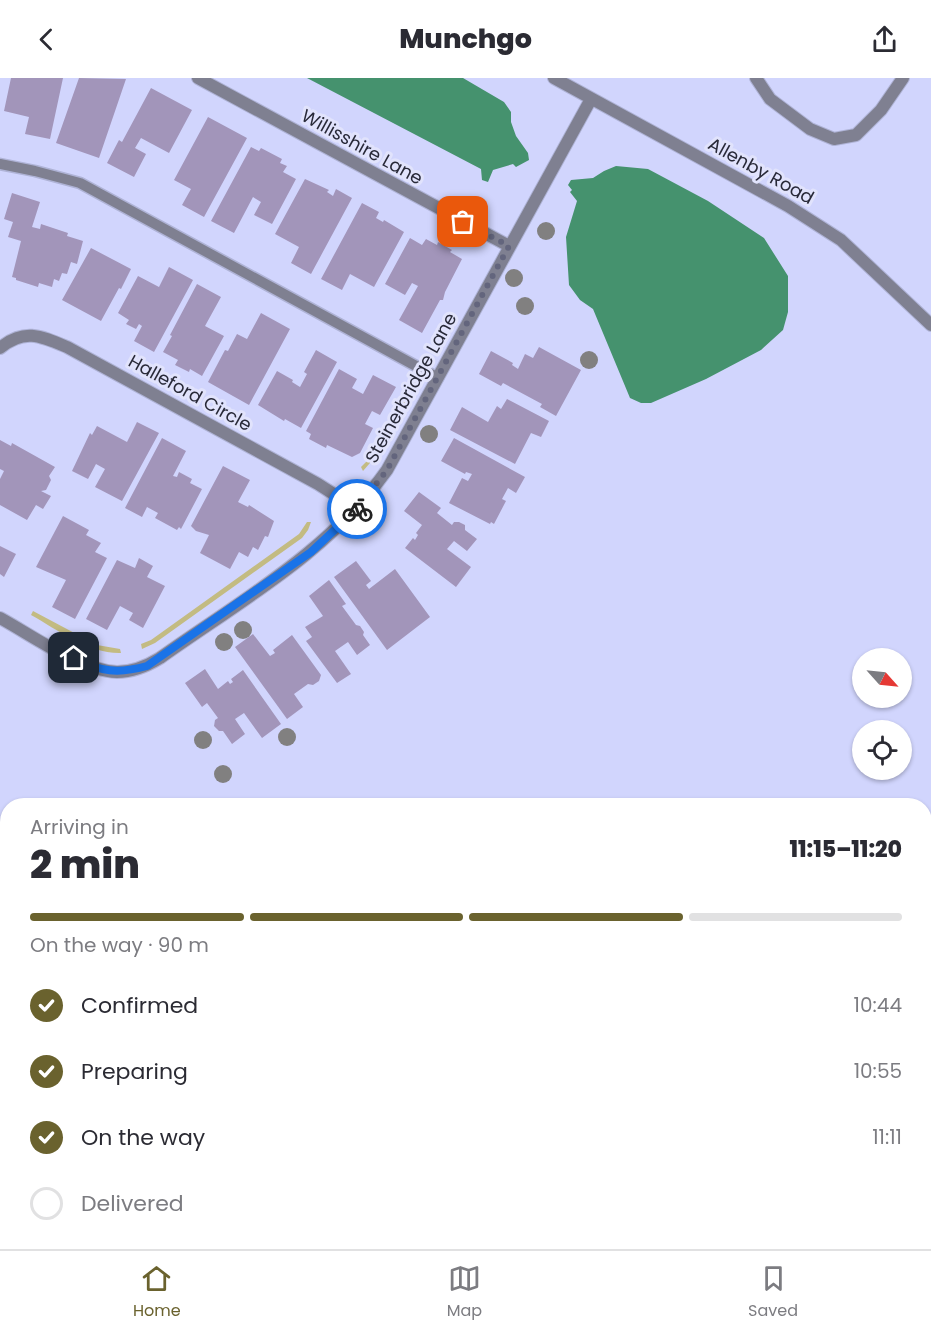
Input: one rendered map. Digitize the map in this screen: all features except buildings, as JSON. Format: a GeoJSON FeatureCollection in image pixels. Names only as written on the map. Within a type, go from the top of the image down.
{"type":"FeatureCollection","features":[{"type":"Feature","properties":{"kind":"street","name":"Willisshire Lane"},"geometry":{"type":"LineString","coordinates":[[198,78],[509,246]]}},
{"type":"Feature","properties":{"kind":"street","name":"Allenby Road"},"geometry":{"type":"LineString","coordinates":[[554,78],[820,225],[858,255],[931,325]]}},
{"type":"Feature","properties":{"kind":"street"},"geometry":{"type":"LineString","coordinates":[[756,78],[770,99],[810,129],[834,139],[856,135],[880,110],[903,78]]}},
{"type":"Feature","properties":{"kind":"street","name":"Steinerbridge Lane"},"geometry":{"type":"LineString","coordinates":[[0,618],[63,653],[97,668],[118,672],[147,666],[311,552],[357,509],[387,470],[591,99]]}},
{"type":"Feature","properties":{"kind":"street","name":"Halleford Circle"},"geometry":{"type":"LineString","coordinates":[[0,348],[10,339],[25,335],[43,336],[137,384],[318,484],[357,509]]}},
{"type":"Feature","properties":{"kind":"lane"},"geometry":{"type":"LineString","coordinates":[[0,164],[80,183],[438,378]]}},
{"type":"Feature","properties":{"kind":"shaded area"},"geometry":{"type":"Polygon","coordinates":[[[307,78],[463,78],[504,102],[511,112],[511,122],[516,136],[528,153],[529,160],[516,167],[513,164],[493,170],[488,182],[482,180],[481,169],[307,78]]]}},
{"type":"Feature","properties":{"kind":"shaded area"},"geometry":{"type":"Polygon","coordinates":[[[616,166],[648,169],[708,201],[764,238],[788,276],[788,312],[783,330],[761,350],[706,379],[651,403],[641,403],[630,398],[593,309],[580,300],[569,285],[566,237],[577,201],[568,185],[571,180],[593,178],[616,166]]]}},
{"type":"Feature","properties":{"kind":"shaded area"},"geometry":{"type":"Polygon","coordinates":[[[412,381],[416,383],[376,456],[363,471],[361,467],[369,459],[412,381]]]}},
{"type":"Feature","properties":{"kind":"shaded area"},"geometry":{"type":"Polygon","coordinates":[[[307,522],[311,522],[302,538],[155,643],[142,649],[141,644],[151,640],[299,534],[307,522]]]}},
{"type":"Feature","properties":{"kind":"shaded area"},"geometry":{"type":"Polygon","coordinates":[[[33,611],[97,645],[120,649],[121,653],[97,650],[74,640],[31,615],[33,611]]]}},
{"type":"Feature","properties":{"kind":"way so far"},"geometry":{"type":"LineString","coordinates":[[357,509],[387,470],[509,246],[463,222]]}},
{"type":"Feature","properties":{"kind":"route"},"geometry":{"type":"LineString","coordinates":[[74,658],[97,668],[118,672],[147,666],[311,552],[357,509]]}}]}
